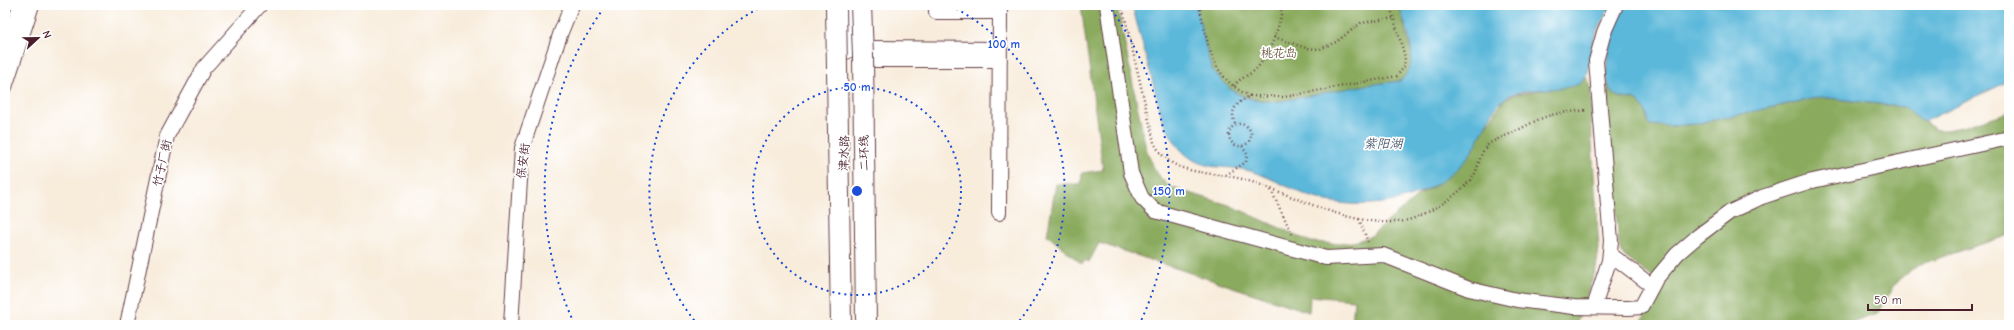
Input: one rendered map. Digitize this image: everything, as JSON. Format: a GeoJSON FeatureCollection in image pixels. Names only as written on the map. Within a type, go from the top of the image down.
{"type":"FeatureCollection","features":[{"type":"Feature","properties":{"kind":"highway","name":"二环线"},"geometry":{"type":"LineString","coordinates":[[836,5],[840,325]]}},
{"type":"Feature","properties":{"kind":"highway","name":"二环线"},"geometry":{"type":"LineString","coordinates":[[860,5],[863,55],[866,325]]}},
{"type":"Feature","properties":{"kind":"main road","name":"津水路"},"geometry":{"type":"LineString","coordinates":[[840,325],[847,5]]}},
{"type":"Feature","properties":{"kind":"main road","name":"津水路"},"geometry":{"type":"LineString","coordinates":[[866,325],[869,5]]}},
{"type":"Feature","properties":{"kind":"street"},"geometry":{"type":"LineString","coordinates":[[5,54],[20,5]]}},
{"type":"Feature","properties":{"kind":"street"},"geometry":{"type":"LineString","coordinates":[[5,87],[32,5]]}},
{"type":"Feature","properties":{"kind":"street","name":"竹子厂街"},"geometry":{"type":"LineString","coordinates":[[127,325],[168,136],[204,68],[260,5]]}},
{"type":"Feature","properties":{"kind":"street","name":"保安街"},"geometry":{"type":"LineString","coordinates":[[511,325],[522,148],[561,32],[572,5]]}},
{"type":"Feature","properties":{"kind":"street"},"geometry":{"type":"LineString","coordinates":[[936,5],[936,12],[1000,9],[999,213]]}},
{"type":"Feature","properties":{"kind":"street"},"geometry":{"type":"LineString","coordinates":[[1107,5],[1128,162],[1134,184],[1142,198],[1150,207],[1162,214],[1326,258],[1383,255],[1469,289],[1517,300],[1558,306],[1594,308],[1641,307],[1652,286],[1670,261],[1698,236],[1730,212],[1762,197],[1808,182],[2009,138]]}},
{"type":"Feature","properties":{"kind":"street"},"geometry":{"type":"LineString","coordinates":[[1594,308],[1603,282],[1610,254],[1609,213],[1596,61],[1600,43],[1614,8]]}},
{"type":"Feature","properties":{"kind":"street"},"geometry":{"type":"LineString","coordinates":[[868,54],[1000,54]]}},
{"type":"Feature","properties":{"kind":"street"},"geometry":{"type":"LineString","coordinates":[[1610,254],[1652,286]]}},
{"type":"Feature","properties":{"kind":"path"},"geometry":{"type":"LineString","coordinates":[[1122,5],[1154,142],[1157,150],[1162,156],[1179,166],[1192,171],[1252,182],[1316,208],[1359,218],[1395,222],[1421,216],[1446,201],[1473,176],[1481,153],[1492,142],[1548,116],[1599,108]]}},
{"type":"Feature","properties":{"kind":"path"},"geometry":{"type":"LineString","coordinates":[[1199,5],[1214,62],[1221,75],[1248,96],[1284,97],[1397,76],[1403,71],[1406,63],[1390,5]]}},
{"type":"Feature","properties":{"kind":"path"},"geometry":{"type":"LineString","coordinates":[[1234,86],[1238,81],[1257,68],[1279,25],[1282,5]]}},
{"type":"Feature","properties":{"kind":"path"},"geometry":{"type":"LineString","coordinates":[[1274,37],[1306,48],[1320,49],[1336,42],[1361,22],[1394,18]]}},
{"type":"Feature","properties":{"kind":"path"},"geometry":{"type":"LineString","coordinates":[[1236,125],[1232,115],[1233,110],[1236,105],[1248,96]]}},
{"type":"Feature","properties":{"kind":"path"},"geometry":{"type":"LineString","coordinates":[[1225,176],[1245,164],[1248,158],[1247,152],[1242,146],[1235,144],[1229,136],[1231,129],[1236,125],[1244,125],[1250,132],[1250,140],[1242,146]]}},
{"type":"Feature","properties":{"kind":"path"},"geometry":{"type":"LineString","coordinates":[[1271,190],[1287,223],[1298,251]]}},
{"type":"Feature","properties":{"kind":"path"},"geometry":{"type":"LineString","coordinates":[[1359,218],[1373,255]]}},
{"type":"Feature","properties":{"kind":"green space"},"geometry":{"type":"Polygon","coordinates":[[[1081,5],[1117,5],[1145,144],[1154,168],[1165,183],[1170,187],[1229,205],[1311,242],[1340,244],[1357,241],[1371,236],[1420,194],[1435,186],[1469,156],[1488,123],[1505,98],[1516,94],[1578,84],[1586,77],[1590,83],[1591,90],[1592,143],[1599,248],[1596,269],[1576,325],[1352,325],[1354,300],[1310,296],[1309,312],[1099,243],[1089,262],[1085,260],[1082,264],[1047,235],[1056,184],[1081,184],[1082,173],[1103,170],[1081,5]]]}},
{"type":"Feature","properties":{"kind":"green space","name":"桃花岛"},"geometry":{"type":"Polygon","coordinates":[[[1196,5],[1399,5],[1412,55],[1409,71],[1403,79],[1395,82],[1366,85],[1286,101],[1265,101],[1245,96],[1227,87],[1219,80],[1213,71],[1204,47],[1196,5]]]}},
{"type":"Feature","properties":{"kind":"green space"},"geometry":{"type":"Polygon","coordinates":[[[1608,82],[1614,93],[1617,95],[1634,98],[1641,103],[1647,115],[1649,124],[1672,126],[1695,124],[1820,97],[1903,107],[1936,130],[1962,127],[2009,112],[2009,235],[1918,265],[1904,275],[1894,286],[1877,314],[1845,325],[1640,325],[1661,284],[1624,256],[1619,245],[1607,102],[1608,82]]]}},
{"type":"Feature","properties":{"kind":"water","name":"紫阳湖"},"geometry":{"type":"Polygon","coordinates":[[[1132,5],[1196,5],[1213,71],[1230,89],[1242,96],[1255,100],[1276,102],[1366,85],[1400,81],[1407,73],[1411,55],[1408,34],[1399,5],[2009,5],[2009,81],[1923,122],[1903,107],[1820,97],[1695,124],[1672,126],[1649,125],[1647,114],[1638,101],[1616,96],[1609,87],[1606,67],[1618,14],[1608,10],[1593,40],[1588,72],[1581,83],[1564,88],[1521,92],[1512,94],[1505,98],[1494,111],[1468,157],[1454,172],[1438,184],[1420,193],[1402,199],[1382,203],[1342,203],[1313,197],[1250,171],[1202,164],[1181,150],[1171,136],[1163,120],[1132,5]]]}}]}
